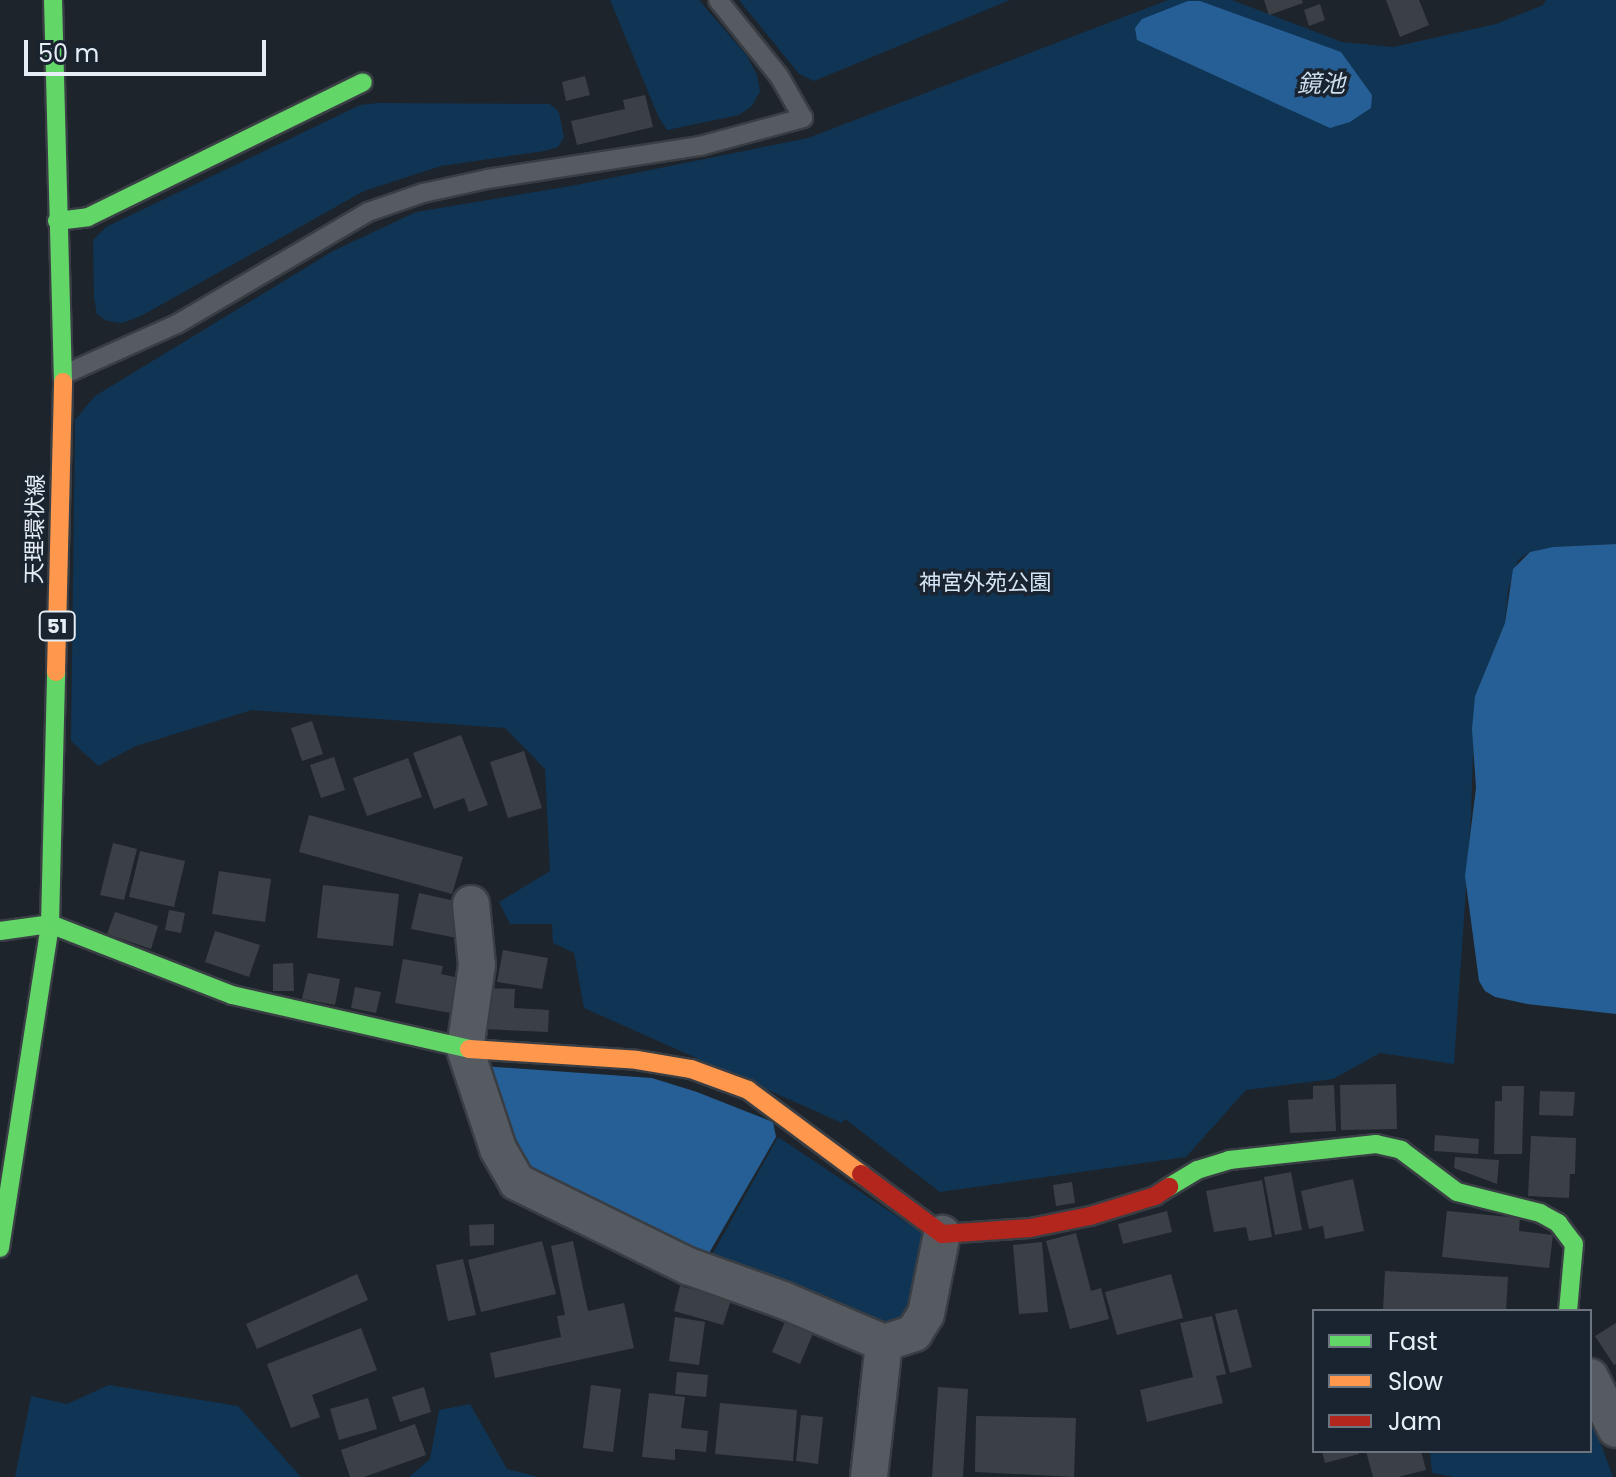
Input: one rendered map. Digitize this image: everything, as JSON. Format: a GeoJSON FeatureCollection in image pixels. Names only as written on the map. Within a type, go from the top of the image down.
{"type":"FeatureCollection","features":[{"type":"Feature","properties":{"kind":"street","name":"天理環状線"},"geometry":{"type":"LineString","coordinates":[[0,1248],[50,924],[63,376],[53,0]]}},
{"type":"Feature","properties":{"kind":"street"},"geometry":{"type":"LineString","coordinates":[[57,221],[88,217],[363,82]]}},
{"type":"Feature","properties":{"kind":"street"},"geometry":{"type":"LineString","coordinates":[[471,904],[477,965],[465,1049],[498,1149],[517,1182],[688,1266],[783,1300],[884,1343],[914,1333],[926,1314],[942,1234]]}},
{"type":"Feature","properties":{"kind":"street"},"geometry":{"type":"LineString","coordinates":[[0,931],[50,924],[232,995],[465,1049],[637,1060],[691,1069],[748,1090],[942,1234],[1030,1228],[1090,1216],[1155,1196],[1197,1170],[1229,1160],[1376,1144],[1401,1150],[1457,1192],[1540,1213],[1558,1223],[1574,1244],[1568,1309]]}},
{"type":"Feature","properties":{"kind":"street"},"geometry":{"type":"LineString","coordinates":[[869,1477],[884,1343]]}},
{"type":"Feature","properties":{"kind":"street"},"geometry":{"type":"LineString","coordinates":[[1592,1381],[1616,1429]]}},
{"type":"Feature","properties":{"kind":"lane"},"geometry":{"type":"LineString","coordinates":[[63,376],[177,324],[368,212],[423,193],[487,179],[700,146],[803,118],[779,76],[718,0]]}},
{"type":"Feature","properties":{"kind":"green space"},"geometry":{"type":"Polygon","coordinates":[[[610,0],[699,0],[747,56],[757,75],[760,91],[752,106],[739,115],[667,130],[659,118],[610,0]]]}},
{"type":"Feature","properties":{"kind":"green space"},"geometry":{"type":"Polygon","coordinates":[[[739,0],[1010,0],[814,81],[799,74],[739,0]]]}},
{"type":"Feature","properties":{"kind":"green space","name":"神宮外苑公園"},"geometry":{"type":"Polygon","coordinates":[[[1168,0],[1232,0],[1342,42],[1393,47],[1496,24],[1543,5],[1546,0],[1616,0],[1616,544],[1553,547],[1530,552],[1518,560],[1508,590],[1505,623],[1475,696],[1471,815],[1454,1064],[1380,1053],[1333,1079],[1246,1090],[1186,1157],[940,1192],[845,1119],[842,1123],[584,1008],[574,953],[553,943],[552,924],[510,924],[499,902],[550,871],[545,769],[505,728],[252,710],[136,746],[98,766],[71,741],[75,420],[95,396],[333,251],[416,212],[571,186],[808,138],[1168,0]]]}},
{"type":"Feature","properties":{"kind":"green space"},"geometry":{"type":"Polygon","coordinates":[[[550,104],[559,112],[564,137],[558,147],[545,151],[441,166],[364,191],[141,316],[122,323],[107,321],[97,314],[93,240],[106,227],[360,105],[550,104]]]}},
{"type":"Feature","properties":{"kind":"green space"},"geometry":{"type":"Polygon","coordinates":[[[778,1137],[922,1233],[917,1317],[895,1330],[708,1262],[778,1137]]]}},
{"type":"Feature","properties":{"kind":"green space"},"geometry":{"type":"Polygon","coordinates":[[[109,1385],[238,1406],[301,1477],[15,1477],[31,1396],[67,1404],[109,1385]]]}},
{"type":"Feature","properties":{"kind":"green space"},"geometry":{"type":"Polygon","coordinates":[[[470,1404],[507,1469],[539,1477],[409,1477],[430,1459],[439,1410],[470,1404]]]}},
{"type":"Feature","properties":{"kind":"green space"},"geometry":{"type":"Polygon","coordinates":[[[1592,1420],[1613,1477],[1454,1477],[1432,1473],[1430,1453],[1592,1453],[1592,1420]]]}},
{"type":"Feature","properties":{"kind":"water","name":"鏡池"},"geometry":{"type":"Polygon","coordinates":[[[1188,1],[1200,1],[1341,52],[1372,95],[1371,108],[1350,122],[1330,128],[1137,40],[1135,28],[1142,19],[1188,1]]]}},
{"type":"Feature","properties":{"kind":"water"},"geometry":{"type":"Polygon","coordinates":[[[1616,544],[1616,1014],[1527,1004],[1495,997],[1485,991],[1479,981],[1465,876],[1476,788],[1472,729],[1475,696],[1505,623],[1513,569],[1530,552],[1553,547],[1616,544]]]}},
{"type":"Feature","properties":{"kind":"water"},"geometry":{"type":"Polygon","coordinates":[[[482,1066],[652,1078],[773,1122],[776,1137],[705,1260],[541,1178],[508,1145],[482,1066]]]}},
{"type":"Feature","properties":{"kind":"building"},"geometry":{"type":"Polygon","coordinates":[[[1264,0],[1302,0],[1303,3],[1269,15],[1264,0]]]}},
{"type":"Feature","properties":{"kind":"building"},"geometry":{"type":"Polygon","coordinates":[[[1386,0],[1419,0],[1429,25],[1400,37],[1386,0]]]}},
{"type":"Feature","properties":{"kind":"building"},"geometry":{"type":"Polygon","coordinates":[[[1320,4],[1325,20],[1309,26],[1304,10],[1320,4]]]}},
{"type":"Feature","properties":{"kind":"building"},"geometry":{"type":"Polygon","coordinates":[[[585,76],[590,95],[566,101],[562,82],[585,76]]]}},
{"type":"Feature","properties":{"kind":"building"},"geometry":{"type":"Polygon","coordinates":[[[645,95],[653,127],[577,145],[571,121],[625,109],[623,100],[645,95]]]}},
{"type":"Feature","properties":{"kind":"building"},"geometry":{"type":"Polygon","coordinates":[[[312,721],[323,754],[302,761],[291,728],[312,721]]]}},
{"type":"Feature","properties":{"kind":"building"},"geometry":{"type":"Polygon","coordinates":[[[461,735],[488,805],[469,812],[464,798],[434,809],[413,753],[461,735]]]}},
{"type":"Feature","properties":{"kind":"building"},"geometry":{"type":"Polygon","coordinates":[[[524,751],[542,808],[508,818],[490,762],[524,751]]]}},
{"type":"Feature","properties":{"kind":"building"},"geometry":{"type":"Polygon","coordinates":[[[334,757],[345,790],[321,798],[310,765],[334,757]]]}},
{"type":"Feature","properties":{"kind":"building"},"geometry":{"type":"Polygon","coordinates":[[[408,758],[422,797],[367,816],[353,778],[408,758]]]}},
{"type":"Feature","properties":{"kind":"building"},"geometry":{"type":"Polygon","coordinates":[[[309,815],[463,857],[452,894],[299,852],[309,815]]]}},
{"type":"Feature","properties":{"kind":"building"},"geometry":{"type":"Polygon","coordinates":[[[113,843],[137,849],[124,900],[100,895],[113,843]]]}},
{"type":"Feature","properties":{"kind":"building"},"geometry":{"type":"Polygon","coordinates":[[[140,851],[185,861],[174,907],[129,897],[140,851]]]}},
{"type":"Feature","properties":{"kind":"building"},"geometry":{"type":"Polygon","coordinates":[[[219,871],[271,879],[265,922],[212,914],[219,871]]]}},
{"type":"Feature","properties":{"kind":"building"},"geometry":{"type":"Polygon","coordinates":[[[323,885],[399,894],[393,946],[317,938],[323,885]]]}},
{"type":"Feature","properties":{"kind":"building"},"geometry":{"type":"Polygon","coordinates":[[[419,893],[464,903],[457,938],[411,929],[419,893]]]}},
{"type":"Feature","properties":{"kind":"building"},"geometry":{"type":"Polygon","coordinates":[[[169,910],[185,913],[181,933],[165,930],[169,910]]]}},
{"type":"Feature","properties":{"kind":"building"},"geometry":{"type":"Polygon","coordinates":[[[115,912],[158,926],[151,949],[107,934],[115,912]]]}},
{"type":"Feature","properties":{"kind":"building"},"geometry":{"type":"Polygon","coordinates":[[[215,931],[260,945],[249,977],[205,962],[215,931]]]}},
{"type":"Feature","properties":{"kind":"building"},"geometry":{"type":"Polygon","coordinates":[[[503,950],[548,958],[542,989],[497,982],[503,950]]]}},
{"type":"Feature","properties":{"kind":"building"},"geometry":{"type":"Polygon","coordinates":[[[403,959],[443,966],[441,974],[469,980],[462,1015],[395,1003],[403,959]]]}},
{"type":"Feature","properties":{"kind":"building"},"geometry":{"type":"Polygon","coordinates":[[[293,963],[294,991],[273,991],[273,964],[293,963]]]}},
{"type":"Feature","properties":{"kind":"building"},"geometry":{"type":"Polygon","coordinates":[[[308,973],[340,979],[335,1005],[302,999],[308,973]]]}},
{"type":"Feature","properties":{"kind":"building"},"geometry":{"type":"Polygon","coordinates":[[[355,987],[381,992],[376,1013],[351,1008],[355,987]]]}},
{"type":"Feature","properties":{"kind":"building"},"geometry":{"type":"Polygon","coordinates":[[[485,988],[515,989],[514,1008],[549,1010],[548,1032],[484,1029],[485,988]]]}},
{"type":"Feature","properties":{"kind":"building"},"geometry":{"type":"Polygon","coordinates":[[[1396,1084],[1397,1129],[1341,1130],[1340,1085],[1396,1084]]]}},
{"type":"Feature","properties":{"kind":"building"},"geometry":{"type":"Polygon","coordinates":[[[1334,1085],[1336,1131],[1290,1133],[1288,1100],[1313,1099],[1313,1086],[1334,1085]]]}},
{"type":"Feature","properties":{"kind":"building"},"geometry":{"type":"Polygon","coordinates":[[[1502,1086],[1524,1086],[1522,1154],[1494,1154],[1495,1101],[1502,1101],[1502,1086]]]}},
{"type":"Feature","properties":{"kind":"building"},"geometry":{"type":"Polygon","coordinates":[[[1540,1091],[1575,1092],[1573,1116],[1539,1115],[1540,1091]]]}},
{"type":"Feature","properties":{"kind":"building"},"geometry":{"type":"Polygon","coordinates":[[[1435,1135],[1479,1139],[1478,1154],[1434,1151],[1435,1135]]]}},
{"type":"Feature","properties":{"kind":"building"},"geometry":{"type":"Polygon","coordinates":[[[1531,1136],[1576,1138],[1575,1174],[1570,1174],[1569,1198],[1528,1196],[1531,1136]]]}},
{"type":"Feature","properties":{"kind":"building"},"geometry":{"type":"Polygon","coordinates":[[[1455,1157],[1499,1160],[1497,1184],[1454,1168],[1455,1157]]]}},
{"type":"Feature","properties":{"kind":"building"},"geometry":{"type":"Polygon","coordinates":[[[1291,1172],[1302,1230],[1275,1235],[1264,1177],[1291,1172]]]}},
{"type":"Feature","properties":{"kind":"building"},"geometry":{"type":"Polygon","coordinates":[[[1353,1179],[1364,1231],[1325,1239],[1323,1226],[1309,1229],[1301,1191],[1353,1179]]]}},
{"type":"Feature","properties":{"kind":"building"},"geometry":{"type":"Polygon","coordinates":[[[1262,1180],[1272,1237],[1249,1241],[1246,1227],[1214,1232],[1206,1191],[1262,1180]]]}},
{"type":"Feature","properties":{"kind":"building"},"geometry":{"type":"Polygon","coordinates":[[[1072,1182],[1075,1203],[1056,1206],[1053,1185],[1072,1182]]]}},
{"type":"Feature","properties":{"kind":"building"},"geometry":{"type":"Polygon","coordinates":[[[1167,1211],[1172,1232],[1123,1244],[1118,1224],[1167,1211]]]}},
{"type":"Feature","properties":{"kind":"building"},"geometry":{"type":"Polygon","coordinates":[[[1447,1211],[1520,1218],[1519,1231],[1553,1235],[1549,1268],[1442,1257],[1447,1211]]]}},
{"type":"Feature","properties":{"kind":"building"},"geometry":{"type":"Polygon","coordinates":[[[494,1224],[494,1245],[470,1246],[469,1225],[494,1224]]]}},
{"type":"Feature","properties":{"kind":"building"},"geometry":{"type":"Polygon","coordinates":[[[1076,1233],[1091,1291],[1101,1288],[1109,1319],[1070,1329],[1046,1241],[1076,1233]]]}},
{"type":"Feature","properties":{"kind":"building"},"geometry":{"type":"Polygon","coordinates":[[[542,1241],[556,1294],[481,1312],[468,1260],[542,1241]]]}},
{"type":"Feature","properties":{"kind":"building"},"geometry":{"type":"Polygon","coordinates":[[[573,1241],[588,1311],[624,1303],[634,1348],[495,1378],[490,1353],[561,1337],[557,1316],[565,1315],[551,1246],[573,1241]]]}},
{"type":"Feature","properties":{"kind":"building"},"geometry":{"type":"Polygon","coordinates":[[[1042,1242],[1048,1312],[1019,1314],[1013,1245],[1042,1242]]]}},
{"type":"Feature","properties":{"kind":"building"},"geometry":{"type":"Polygon","coordinates":[[[463,1259],[476,1315],[448,1321],[436,1265],[463,1259]]]}},
{"type":"Feature","properties":{"kind":"building"},"geometry":{"type":"Polygon","coordinates":[[[1385,1271],[1508,1277],[1506,1309],[1383,1309],[1385,1271]]]}},
{"type":"Feature","properties":{"kind":"building"},"geometry":{"type":"Polygon","coordinates":[[[357,1274],[368,1300],[257,1349],[246,1324],[357,1274]]]}},
{"type":"Feature","properties":{"kind":"building"},"geometry":{"type":"Polygon","coordinates":[[[1171,1274],[1183,1318],[1117,1335],[1105,1292],[1171,1274]]]}},
{"type":"Feature","properties":{"kind":"building"},"geometry":{"type":"Polygon","coordinates":[[[680,1286],[731,1300],[723,1325],[674,1311],[680,1286]]]}},
{"type":"Feature","properties":{"kind":"building"},"geometry":{"type":"Polygon","coordinates":[[[1237,1309],[1252,1367],[1230,1373],[1215,1314],[1237,1309]]]}},
{"type":"Feature","properties":{"kind":"building"},"geometry":{"type":"Polygon","coordinates":[[[1212,1316],[1226,1374],[1216,1376],[1223,1403],[1147,1422],[1140,1390],[1193,1377],[1180,1323],[1212,1316]]]}},
{"type":"Feature","properties":{"kind":"building"},"geometry":{"type":"Polygon","coordinates":[[[675,1317],[705,1322],[699,1365],[669,1361],[675,1317]]]}},
{"type":"Feature","properties":{"kind":"building"},"geometry":{"type":"Polygon","coordinates":[[[787,1317],[815,1329],[800,1364],[772,1352],[787,1317]]]}},
{"type":"Feature","properties":{"kind":"building"},"geometry":{"type":"Polygon","coordinates":[[[1616,1323],[1616,1364],[1614,1365],[1595,1336],[1616,1323]]]}},
{"type":"Feature","properties":{"kind":"building"},"geometry":{"type":"Polygon","coordinates":[[[361,1328],[377,1370],[312,1395],[320,1417],[291,1428],[267,1364],[361,1328]]]}},
{"type":"Feature","properties":{"kind":"building"},"geometry":{"type":"Polygon","coordinates":[[[677,1372],[708,1375],[706,1397],[675,1394],[677,1372]]]}},
{"type":"Feature","properties":{"kind":"building"},"geometry":{"type":"Polygon","coordinates":[[[591,1385],[621,1389],[613,1452],[583,1448],[591,1385]]]}},
{"type":"Feature","properties":{"kind":"building"},"geometry":{"type":"Polygon","coordinates":[[[424,1387],[431,1412],[400,1422],[392,1397],[424,1387]]]}},
{"type":"Feature","properties":{"kind":"building"},"geometry":{"type":"Polygon","coordinates":[[[938,1387],[968,1389],[963,1477],[932,1477],[938,1387]]]}},
{"type":"Feature","properties":{"kind":"building"},"geometry":{"type":"Polygon","coordinates":[[[649,1393],[685,1397],[681,1428],[708,1431],[706,1452],[675,1449],[675,1460],[642,1457],[649,1393]]]}},
{"type":"Feature","properties":{"kind":"building"},"geometry":{"type":"Polygon","coordinates":[[[368,1398],[377,1429],[339,1440],[330,1409],[368,1398]]]}},
{"type":"Feature","properties":{"kind":"building"},"geometry":{"type":"Polygon","coordinates":[[[720,1403],[797,1410],[793,1461],[715,1454],[720,1403]]]}},
{"type":"Feature","properties":{"kind":"building"},"geometry":{"type":"Polygon","coordinates":[[[801,1415],[823,1417],[818,1464],[796,1461],[801,1415]]]}},
{"type":"Feature","properties":{"kind":"building"},"geometry":{"type":"Polygon","coordinates":[[[976,1416],[1076,1418],[1074,1477],[975,1472],[976,1416]]]}},
{"type":"Feature","properties":{"kind":"building"},"geometry":{"type":"Polygon","coordinates":[[[415,1424],[426,1455],[364,1477],[350,1477],[341,1450],[415,1424]]]}},
{"type":"Feature","properties":{"kind":"building"},"geometry":{"type":"Polygon","coordinates":[[[1322,1453],[1359,1454],[1325,1463],[1322,1453]]]}},
{"type":"Feature","properties":{"kind":"building"},"geometry":{"type":"Polygon","coordinates":[[[1367,1453],[1422,1453],[1426,1470],[1398,1477],[1373,1477],[1367,1453]]]}},
{"type":"Feature","properties":{"kind":"traffic: fast"},"geometry":{"type":"LineString","coordinates":[[53,0],[63,382]]}},
{"type":"Feature","properties":{"kind":"traffic: fast"},"geometry":{"type":"LineString","coordinates":[[57,221],[88,217],[363,82]]}},
{"type":"Feature","properties":{"kind":"traffic: fast"},"geometry":{"type":"LineString","coordinates":[[0,1248],[50,924],[56,672]]}},
{"type":"Feature","properties":{"kind":"traffic: fast"},"geometry":{"type":"LineString","coordinates":[[0,931],[50,924],[232,995],[469,1049]]}},
{"type":"Feature","properties":{"kind":"traffic: fast"},"geometry":{"type":"LineString","coordinates":[[1169,1187],[1197,1170],[1229,1160],[1376,1144],[1401,1150],[1457,1192],[1540,1213],[1558,1223],[1574,1244],[1568,1309]]}},
{"type":"Feature","properties":{"kind":"traffic: slow"},"geometry":{"type":"LineString","coordinates":[[56,672],[63,382]]}},
{"type":"Feature","properties":{"kind":"traffic: slow"},"geometry":{"type":"LineString","coordinates":[[469,1049],[637,1060],[691,1069],[748,1090],[861,1174]]}},
{"type":"Feature","properties":{"kind":"traffic: jam"},"geometry":{"type":"LineString","coordinates":[[861,1174],[942,1234],[1030,1228],[1090,1216],[1155,1196],[1169,1187]]}}]}
